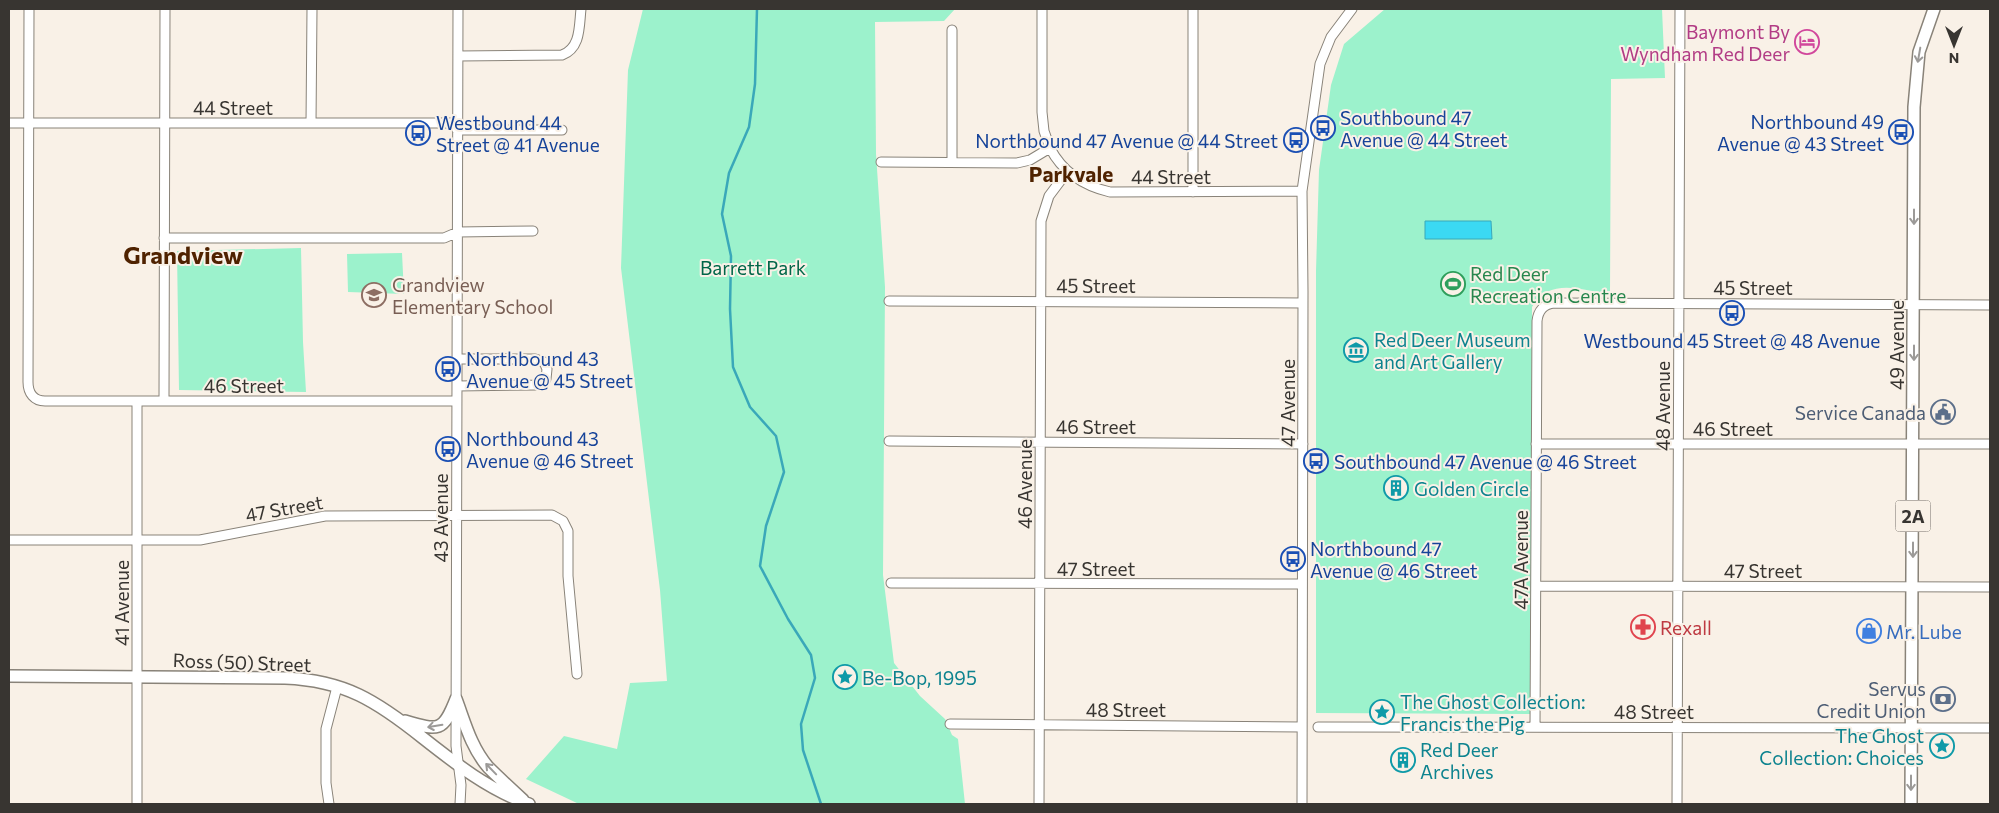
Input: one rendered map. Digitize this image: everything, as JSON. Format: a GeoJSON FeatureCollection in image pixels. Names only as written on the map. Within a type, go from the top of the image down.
{"type":"FeatureCollection","features":[{"type":"Feature","properties":{"kind":"main road","name":"49 Avenue"},"geometry":{"type":"LineString","coordinates":[[1911,804],[1915,88],[1920,52],[1934,9]]}},
{"type":"Feature","properties":{"kind":"main road","name":"Ross (50) Street"},"geometry":{"type":"LineString","coordinates":[[9,676],[296,678],[337,687],[366,699],[399,720],[459,766],[495,790],[527,804]]}},
{"type":"Feature","properties":{"kind":"main road"},"geometry":{"type":"LineString","coordinates":[[399,720],[424,727],[439,726],[449,719],[456,699]]}},
{"type":"Feature","properties":{"kind":"main road"},"geometry":{"type":"LineString","coordinates":[[456,699],[467,732],[480,756],[527,804]]}},
{"type":"Feature","properties":{"kind":"street"},"geometry":{"type":"LineString","coordinates":[[28,123],[29,9]]}},
{"type":"Feature","properties":{"kind":"street"},"geometry":{"type":"LineString","coordinates":[[164,9],[164,401]]}},
{"type":"Feature","properties":{"kind":"street"},"geometry":{"type":"LineString","coordinates":[[311,123],[312,9]]}},
{"type":"Feature","properties":{"kind":"street","name":"43 Avenue"},"geometry":{"type":"LineString","coordinates":[[458,9],[456,746],[461,784],[460,804]]}},
{"type":"Feature","properties":{"kind":"street"},"geometry":{"type":"LineString","coordinates":[[458,56],[558,56],[566,54],[572,49],[578,38],[581,9]]}},
{"type":"Feature","properties":{"kind":"street"},"geometry":{"type":"LineString","coordinates":[[881,162],[1018,163],[1030,160],[1050,148],[1044,131],[1042,112],[1042,9]]}},
{"type":"Feature","properties":{"kind":"street"},"geometry":{"type":"LineString","coordinates":[[1193,9],[1193,192]]}},
{"type":"Feature","properties":{"kind":"street","name":"48 Avenue"},"geometry":{"type":"LineString","coordinates":[[1678,804],[1680,9]]}},
{"type":"Feature","properties":{"kind":"street","name":"47 Avenue"},"geometry":{"type":"LineString","coordinates":[[1302,804],[1302,191],[1320,64],[1331,37],[1351,10]]}},
{"type":"Feature","properties":{"kind":"street"},"geometry":{"type":"LineString","coordinates":[[952,30],[952,162]]}},
{"type":"Feature","properties":{"kind":"street","name":"44 Street"},"geometry":{"type":"LineString","coordinates":[[9,123],[311,123],[562,130]]}},
{"type":"Feature","properties":{"kind":"street","name":"46 Street"},"geometry":{"type":"LineString","coordinates":[[28,123],[28,382],[32,396],[40,401],[457,400]]}},
{"type":"Feature","properties":{"kind":"street","name":"44 Street"},"geometry":{"type":"LineString","coordinates":[[1050,148],[1068,172],[1090,186],[1110,192],[1302,191]]}},
{"type":"Feature","properties":{"kind":"street","name":"46 Avenue"},"geometry":{"type":"LineString","coordinates":[[1039,804],[1042,216],[1049,196],[1068,172]]}},
{"type":"Feature","properties":{"kind":"street"},"geometry":{"type":"LineString","coordinates":[[164,238],[444,238],[458,232],[533,231]]}},
{"type":"Feature","properties":{"kind":"street","name":"45 Street"},"geometry":{"type":"LineString","coordinates":[[889,301],[1303,303]]}},
{"type":"Feature","properties":{"kind":"street","name":"45 Street"},"geometry":{"type":"LineString","coordinates":[[1537,332],[1539,313],[1543,307],[1550,303],[1990,305]]}},
{"type":"Feature","properties":{"kind":"street","name":"47A Avenue"},"geometry":{"type":"LineString","coordinates":[[1535,727],[1537,332]]}},
{"type":"Feature","properties":{"kind":"street"},"geometry":{"type":"LineString","coordinates":[[457,359],[535,359],[544,362],[547,372],[546,379],[538,385],[457,386]]}},
{"type":"Feature","properties":{"kind":"street","name":"41 Avenue"},"geometry":{"type":"LineString","coordinates":[[137,401],[137,804]]}},
{"type":"Feature","properties":{"kind":"street","name":"46 Street"},"geometry":{"type":"LineString","coordinates":[[889,441],[1303,444]]}},
{"type":"Feature","properties":{"kind":"street","name":"46 Street"},"geometry":{"type":"LineString","coordinates":[[1536,444],[1990,444]]}},
{"type":"Feature","properties":{"kind":"street","name":"47 Street"},"geometry":{"type":"LineString","coordinates":[[9,540],[207,539],[325,516],[552,515],[563,521],[569,534],[568,576],[577,674]]}},
{"type":"Feature","properties":{"kind":"street","name":"47 Street"},"geometry":{"type":"LineString","coordinates":[[891,583],[1302,584]]}},
{"type":"Feature","properties":{"kind":"street","name":"47 Street"},"geometry":{"type":"LineString","coordinates":[[1536,586],[1990,587]]}},
{"type":"Feature","properties":{"kind":"street"},"geometry":{"type":"LineString","coordinates":[[329,804],[326,783],[326,729],[337,687]]}},
{"type":"Feature","properties":{"kind":"street","name":"48 Street"},"geometry":{"type":"LineString","coordinates":[[950,724],[1302,727]]}},
{"type":"Feature","properties":{"kind":"street","name":"48 Street"},"geometry":{"type":"LineString","coordinates":[[1318,727],[1990,728]]}},
{"type":"Feature","properties":{"kind":"green space","name":"Barrett Park"},"geometry":{"type":"Polygon","coordinates":[[[643,9],[955,9],[944,21],[875,22],[876,154],[885,287],[883,575],[894,663],[920,696],[945,719],[952,735],[958,739],[965,804],[579,804],[526,779],[564,736],[617,749],[630,683],[667,681],[660,590],[621,268],[628,70],[643,9]]]}},
{"type":"Feature","properties":{"kind":"green space"},"geometry":{"type":"Polygon","coordinates":[[[1385,9],[1662,9],[1665,78],[1611,79],[1610,294],[1577,288],[1557,289],[1547,292],[1532,307],[1530,714],[1316,713],[1316,271],[1319,170],[1331,85],[1344,44],[1385,9]]]}},
{"type":"Feature","properties":{"kind":"green space"},"geometry":{"type":"Polygon","coordinates":[[[301,248],[306,392],[179,390],[177,251],[301,248]]]}},
{"type":"Feature","properties":{"kind":"green space"},"geometry":{"type":"Polygon","coordinates":[[[402,253],[404,294],[348,292],[347,254],[402,253]]]}},
{"type":"Feature","properties":{"kind":"water"},"geometry":{"type":"Polygon","coordinates":[[[1425,221],[1491,221],[1492,239],[1425,239],[1425,221]]]}},
{"type":"Feature","properties":{"kind":"waterway"},"geometry":{"type":"LineString","coordinates":[[757,9],[755,84],[749,127],[729,173],[722,214],[731,256],[730,309],[733,367],[750,407],[776,436],[784,472],[766,526],[760,566],[788,619],[811,655],[815,678],[801,724],[803,750],[821,804]]}},
{"type":"Feature","properties":{"kind":"place","name":"Baymont By Wyndham Red Deer"},"geometry":{"type":"Point","coordinates":[1807,42]}},
{"type":"Feature","properties":{"kind":"place","name":"Southbound 47 Avenue @ 44 Street"},"geometry":{"type":"Point","coordinates":[1323,128]}},
{"type":"Feature","properties":{"kind":"place","name":"Northbound 49 Avenue @ 43 Street"},"geometry":{"type":"Point","coordinates":[1901,132]}},
{"type":"Feature","properties":{"kind":"place","name":"Westbound 44 Street @ 41 Avenue"},"geometry":{"type":"Point","coordinates":[418,133]}},
{"type":"Feature","properties":{"kind":"place","name":"Northbound 47 Avenue @ 44 Street"},"geometry":{"type":"Point","coordinates":[1296,140]}},
{"type":"Feature","properties":{"kind":"place","name":"Red Deer Recreation Centre"},"geometry":{"type":"Point","coordinates":[1453,284]}},
{"type":"Feature","properties":{"kind":"place","name":"Grandview Elementary School"},"geometry":{"type":"Point","coordinates":[374,295]}},
{"type":"Feature","properties":{"kind":"place","name":"Westbound 45 Street @ 48 Avenue"},"geometry":{"type":"Point","coordinates":[1732,313]}},
{"type":"Feature","properties":{"kind":"place","name":"Red Deer Museum and Art Gallery"},"geometry":{"type":"Point","coordinates":[1356,350]}},
{"type":"Feature","properties":{"kind":"place","name":"Northbound 43 Avenue @ 45 Street"},"geometry":{"type":"Point","coordinates":[448,369]}},
{"type":"Feature","properties":{"kind":"place","name":"Service Canada"},"geometry":{"type":"Point","coordinates":[1943,412]}},
{"type":"Feature","properties":{"kind":"place","name":"Northbound 43 Avenue @ 46 Street"},"geometry":{"type":"Point","coordinates":[448,449]}},
{"type":"Feature","properties":{"kind":"place","name":"Southbound 47 Avenue @ 46 Street"},"geometry":{"type":"Point","coordinates":[1316,461]}},
{"type":"Feature","properties":{"kind":"place","name":"Golden Circle"},"geometry":{"type":"Point","coordinates":[1396,488]}},
{"type":"Feature","properties":{"kind":"place","name":"Northbound 47 Avenue @ 46 Street"},"geometry":{"type":"Point","coordinates":[1293,559]}},
{"type":"Feature","properties":{"kind":"place","name":"Rexall"},"geometry":{"type":"Point","coordinates":[1643,627]}},
{"type":"Feature","properties":{"kind":"place","name":"Mr. Lube"},"geometry":{"type":"Point","coordinates":[1869,631]}},
{"type":"Feature","properties":{"kind":"place","name":"Be-Bop, 1995"},"geometry":{"type":"Point","coordinates":[845,677]}},
{"type":"Feature","properties":{"kind":"place","name":"Servus Credit Union"},"geometry":{"type":"Point","coordinates":[1943,699]}},
{"type":"Feature","properties":{"kind":"place","name":"The Ghost Collection: Francis the Pig"},"geometry":{"type":"Point","coordinates":[1382,712]}},
{"type":"Feature","properties":{"kind":"place","name":"The Ghost Collection: Choices"},"geometry":{"type":"Point","coordinates":[1942,746]}},
{"type":"Feature","properties":{"kind":"place","name":"Red Deer Archives"},"geometry":{"type":"Point","coordinates":[1403,760]}},
{"type":"Feature","properties":{"kind":"district","name":"Parkvale"},"geometry":{"type":"Point","coordinates":[1071,173]}},
{"type":"Feature","properties":{"kind":"district","name":"Grandview"},"geometry":{"type":"Point","coordinates":[183,254]}}]}
